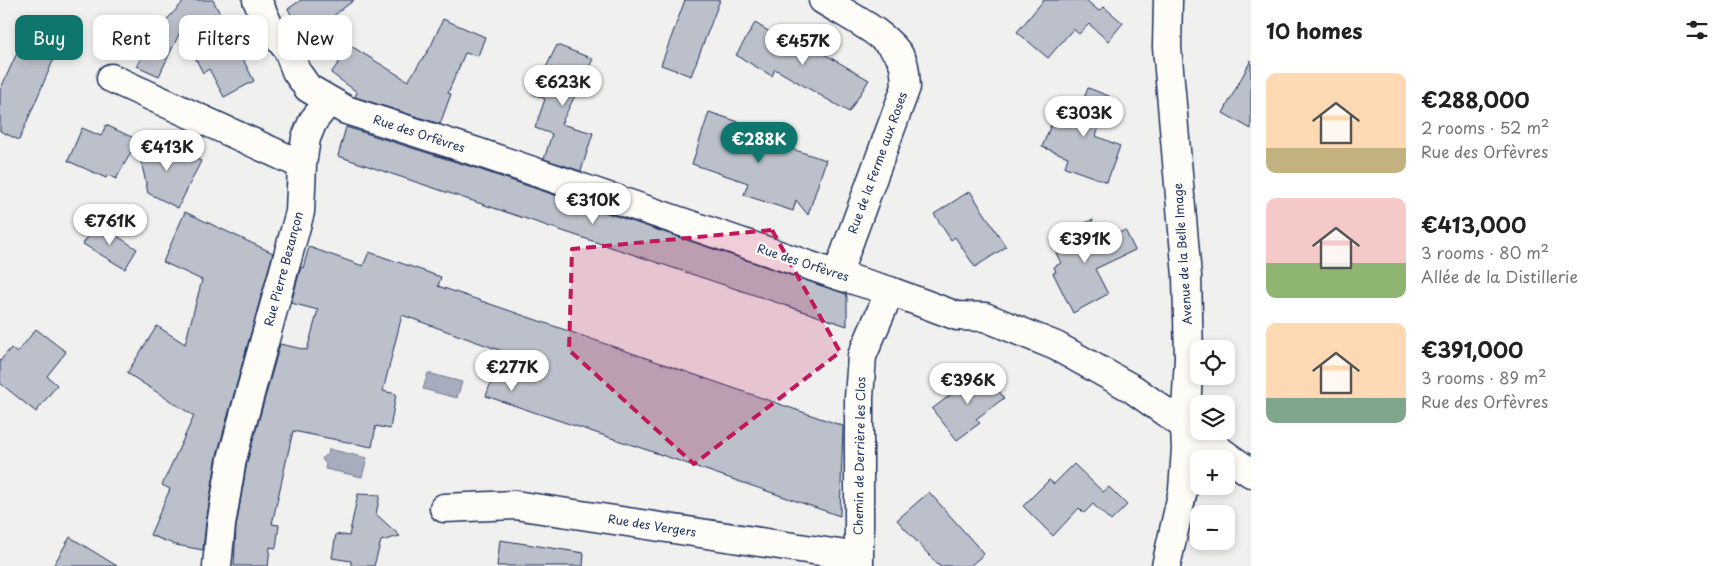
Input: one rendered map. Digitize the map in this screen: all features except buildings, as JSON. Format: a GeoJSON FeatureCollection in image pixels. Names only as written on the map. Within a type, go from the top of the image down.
{"type":"FeatureCollection","features":[{"type":"Feature","properties":{"kind":"street"},"geometry":{"type":"LineString","coordinates":[[257,0],[268,24],[288,50],[296,71],[308,88],[329,101]]}},
{"type":"Feature","properties":{"kind":"street","name":"Rue de la Ferme aux Roses"},"geometry":{"type":"LineString","coordinates":[[823,0],[882,36],[896,48],[903,62],[906,87],[838,275]]}},
{"type":"Feature","properties":{"kind":"street","name":"Avenue de la Belle Image"},"geometry":{"type":"LineString","coordinates":[[1166,566],[1182,490],[1186,449],[1185,427],[1189,358],[1186,276],[1167,47],[1168,0]]}},
{"type":"Feature","properties":{"kind":"street"},"geometry":{"type":"LineString","coordinates":[[111,78],[302,165]]}},
{"type":"Feature","properties":{"kind":"street","name":"Rue Pierre Bezançon"},"geometry":{"type":"LineString","coordinates":[[217,566],[220,525],[232,459],[300,212],[302,165],[306,138],[313,121],[329,101]]}},
{"type":"Feature","properties":{"kind":"street","name":"Rue des Orfèvres"},"geometry":{"type":"LineString","coordinates":[[329,101],[346,110],[477,152],[890,291],[957,316],[985,317],[1056,346],[1133,389],[1251,473]]}},
{"type":"Feature","properties":{"kind":"street","name":"Chemin de Derrière les Clos"},"geometry":{"type":"LineString","coordinates":[[859,562],[859,398],[862,356],[890,291]]}},
{"type":"Feature","properties":{"kind":"street","name":"Rue des Vergers"},"geometry":{"type":"LineString","coordinates":[[444,508],[515,505],[859,562]]}},
{"type":"Feature","properties":{"kind":"highlighted area"},"geometry":{"type":"Polygon","coordinates":[[[772,230],[840,352],[694,464],[569,350],[572,249],[772,230]]]}},
{"type":"Feature","properties":{"kind":"water"},"geometry":{"type":"Polygon","coordinates":[[[428,373],[462,382],[457,398],[423,389],[428,373]]]}},
{"type":"Feature","properties":{"kind":"water"},"geometry":{"type":"Polygon","coordinates":[[[329,449],[367,458],[362,477],[325,469],[326,464],[322,459],[328,455],[329,449]]]}}]}
